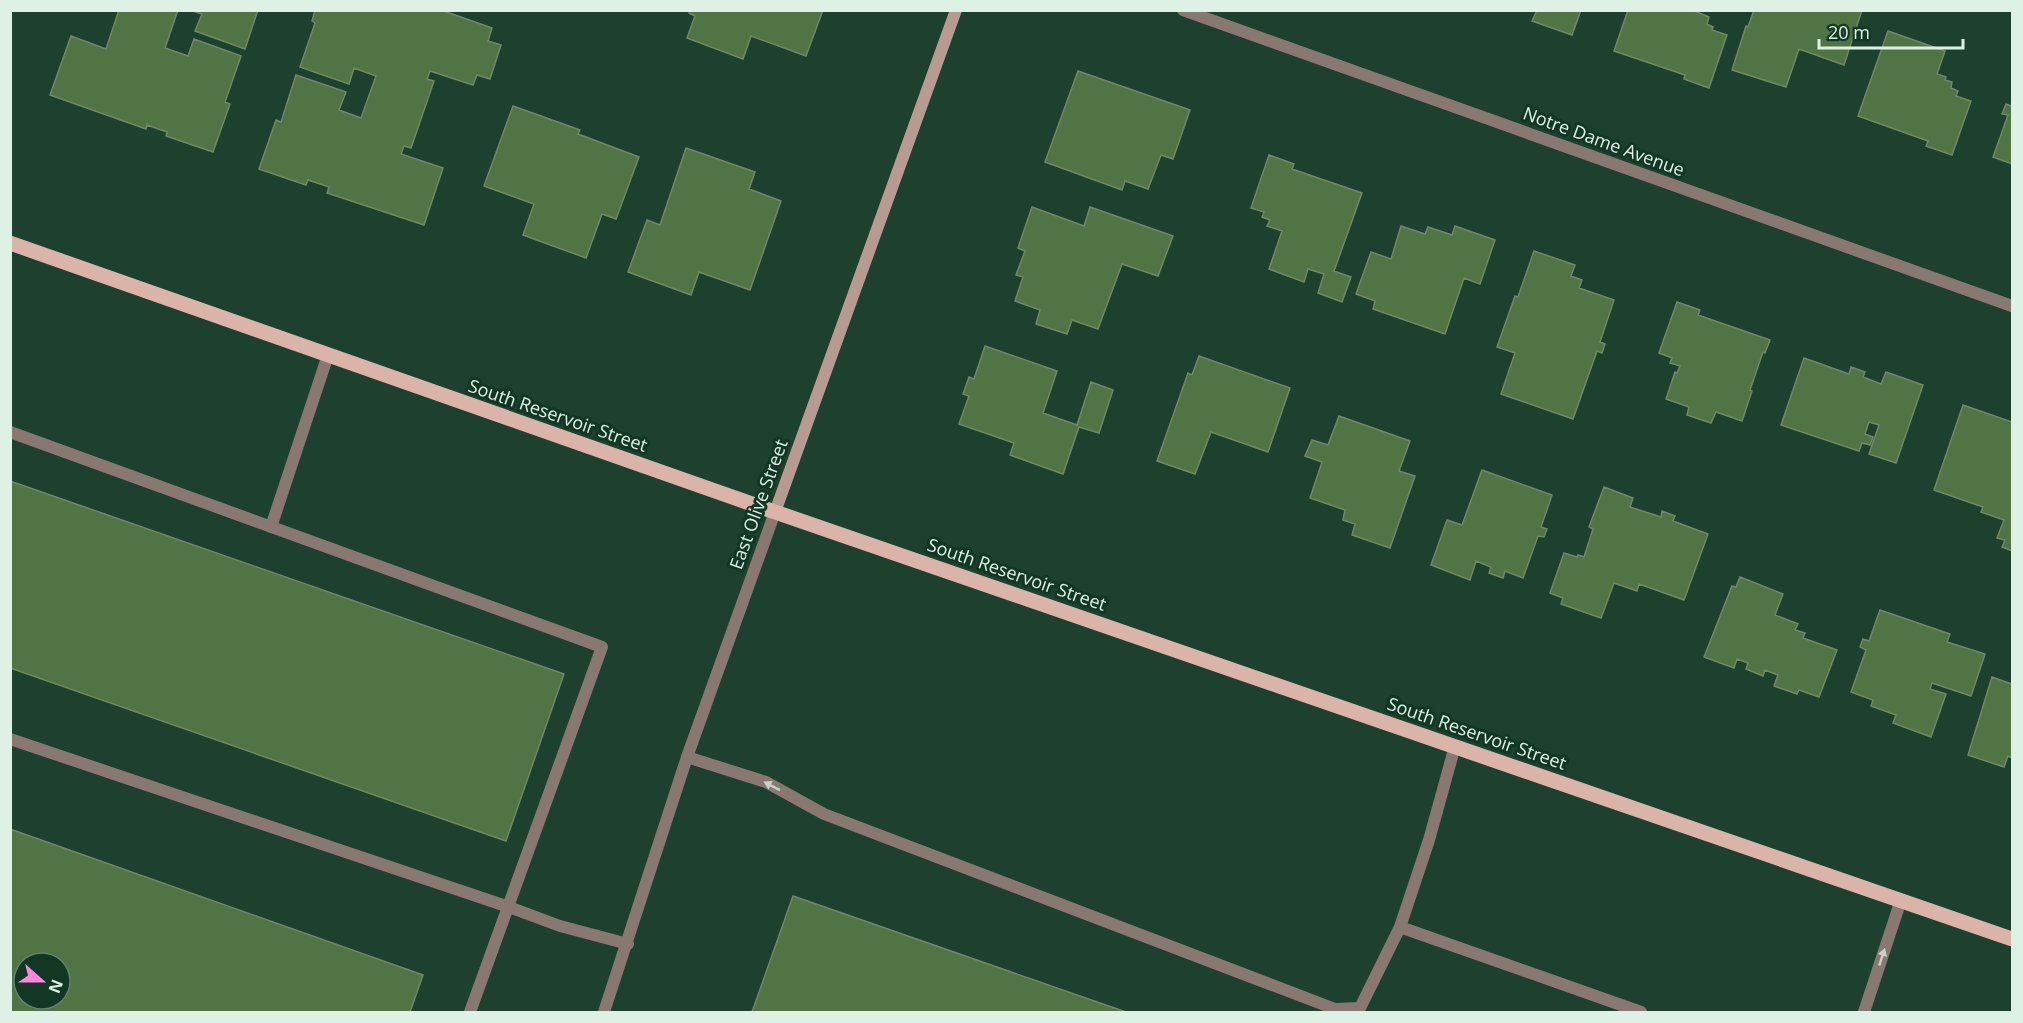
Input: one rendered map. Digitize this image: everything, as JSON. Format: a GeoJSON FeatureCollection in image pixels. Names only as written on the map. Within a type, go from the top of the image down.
{"type":"FeatureCollection","features":[{"type":"Feature","properties":{"kind":"main road","name":"South Reservoir Street"},"geometry":{"type":"LineString","coordinates":[[10,243],[775,512],[2013,939]]}},
{"type":"Feature","properties":{"kind":"street","name":"East Olive Street"},"geometry":{"type":"LineString","coordinates":[[604,1012],[687,757],[956,10]]}},
{"type":"Feature","properties":{"kind":"street","name":"Notre Dame Avenue"},"geometry":{"type":"LineString","coordinates":[[1183,10],[2013,306]]}},
{"type":"Feature","properties":{"kind":"street"},"geometry":{"type":"LineString","coordinates":[[272,527],[328,355]]}},
{"type":"Feature","properties":{"kind":"street"},"geometry":{"type":"LineString","coordinates":[[10,432],[602,647],[470,1012]]}},
{"type":"Feature","properties":{"kind":"street"},"geometry":{"type":"LineString","coordinates":[[10,739],[560,926],[628,944]]}},
{"type":"Feature","properties":{"kind":"street"},"geometry":{"type":"LineString","coordinates":[[687,757],[766,782],[824,814],[1335,1009],[1359,1010],[1400,927],[1429,840],[1455,746]]}},
{"type":"Feature","properties":{"kind":"street"},"geometry":{"type":"LineString","coordinates":[[1864,1012],[1901,900]]}},
{"type":"Feature","properties":{"kind":"street"},"geometry":{"type":"LineString","coordinates":[[1400,927],[1641,1012]]}},
{"type":"Feature","properties":{"kind":"building"},"geometry":{"type":"Polygon","coordinates":[[[119,10],[178,10],[165,48],[188,56],[194,39],[241,56],[225,102],[230,104],[213,152],[166,136],[167,132],[147,125],[146,129],[50,95],[71,36],[106,49],[119,10]]]}},
{"type":"Feature","properties":{"kind":"building"},"geometry":{"type":"Polygon","coordinates":[[[190,10],[258,10],[245,49],[195,31],[202,14],[190,10]]]}},
{"type":"Feature","properties":{"kind":"building"},"geometry":{"type":"Polygon","coordinates":[[[315,10],[441,10],[492,28],[488,41],[501,45],[490,79],[477,75],[473,85],[430,71],[427,79],[434,81],[411,148],[404,146],[401,154],[443,168],[424,225],[327,193],[329,187],[308,180],[306,185],[259,169],[276,120],[281,122],[296,75],[346,92],[339,110],[361,118],[376,76],[354,68],[349,84],[300,67],[315,23],[312,21],[315,10]]]}},
{"type":"Feature","properties":{"kind":"building"},"geometry":{"type":"Polygon","coordinates":[[[690,10],[823,10],[806,56],[751,36],[743,59],[687,38],[695,16],[689,13],[690,10]]]}},
{"type":"Feature","properties":{"kind":"building"},"geometry":{"type":"Polygon","coordinates":[[[1537,10],[1581,10],[1572,35],[1532,21],[1537,10]]]}},
{"type":"Feature","properties":{"kind":"building"},"geometry":{"type":"Polygon","coordinates":[[[1628,10],[1692,10],[1709,17],[1707,24],[1713,27],[1712,30],[1727,35],[1709,88],[1684,79],[1685,75],[1614,51],[1628,10]]]}},
{"type":"Feature","properties":{"kind":"building"},"geometry":{"type":"Polygon","coordinates":[[[1754,10],[1862,10],[1844,65],[1799,49],[1786,87],[1732,70],[1746,26],[1748,27],[1754,10]]]}},
{"type":"Feature","properties":{"kind":"building"},"geometry":{"type":"Polygon","coordinates":[[[1888,31],[1945,51],[1937,74],[1952,82],[1951,88],[1958,91],[1956,96],[1971,101],[1952,155],[1926,146],[1928,141],[1858,116],[1888,31]]]}},
{"type":"Feature","properties":{"kind":"building"},"geometry":{"type":"Polygon","coordinates":[[[1078,71],[1190,110],[1173,159],[1161,155],[1148,189],[1125,181],[1122,190],[1045,162],[1078,71]]]}},
{"type":"Feature","properties":{"kind":"building"},"geometry":{"type":"Polygon","coordinates":[[[2012,102],[2012,164],[1993,157],[2008,115],[2002,114],[2006,104],[2011,106],[2012,102]]]}},
{"type":"Feature","properties":{"kind":"building"},"geometry":{"type":"Polygon","coordinates":[[[513,106],[580,130],[578,134],[639,157],[616,219],[602,214],[586,258],[523,235],[534,204],[484,186],[513,106]]]}},
{"type":"Feature","properties":{"kind":"building"},"geometry":{"type":"Polygon","coordinates":[[[686,148],[755,172],[749,189],[781,201],[750,290],[699,272],[691,295],[628,272],[647,220],[660,225],[686,148]]]}},
{"type":"Feature","properties":{"kind":"building"},"geometry":{"type":"Polygon","coordinates":[[[1269,155],[1294,164],[1292,169],[1362,193],[1334,271],[1351,277],[1342,302],[1318,293],[1324,274],[1308,269],[1304,282],[1269,269],[1282,231],[1267,226],[1270,220],[1262,217],[1264,212],[1251,208],[1269,155]]]}},
{"type":"Feature","properties":{"kind":"building"},"geometry":{"type":"Polygon","coordinates":[[[1032,207],[1084,226],[1090,207],[1173,236],[1158,276],[1122,264],[1098,329],[1072,320],[1067,334],[1036,324],[1040,310],[1015,301],[1023,277],[1016,275],[1025,251],[1018,248],[1032,207]]]}},
{"type":"Feature","properties":{"kind":"building"},"geometry":{"type":"Polygon","coordinates":[[[1401,226],[1425,234],[1428,227],[1452,235],[1455,226],[1495,240],[1480,284],[1464,278],[1445,334],[1373,309],[1375,301],[1356,294],[1371,252],[1391,259],[1401,226]]]}},
{"type":"Feature","properties":{"kind":"building"},"geometry":{"type":"Polygon","coordinates":[[[1534,251],[1575,265],[1571,276],[1582,280],[1579,288],[1614,300],[1600,342],[1605,344],[1602,353],[1597,351],[1573,419],[1501,394],[1515,353],[1497,347],[1534,251]]]}},
{"type":"Feature","properties":{"kind":"building"},"geometry":{"type":"Polygon","coordinates":[[[1677,302],[1700,310],[1698,315],[1770,340],[1765,353],[1763,352],[1742,421],[1716,412],[1711,423],[1687,415],[1689,407],[1666,399],[1675,372],[1677,373],[1680,366],[1670,363],[1672,358],[1659,353],[1677,302]]]}},
{"type":"Feature","properties":{"kind":"building"},"geometry":{"type":"Polygon","coordinates":[[[985,346],[1057,371],[1043,413],[1077,425],[1091,382],[1113,390],[1099,433],[1079,427],[1063,474],[1010,455],[1014,443],[959,424],[969,396],[963,394],[969,377],[974,379],[985,346]]]}},
{"type":"Feature","properties":{"kind":"building"},"geometry":{"type":"Polygon","coordinates":[[[1199,356],[1290,388],[1268,452],[1211,432],[1195,474],[1157,461],[1188,373],[1192,375],[1199,356]]]}},
{"type":"Feature","properties":{"kind":"building"},"geometry":{"type":"Polygon","coordinates":[[[1804,358],[1849,374],[1851,367],[1865,372],[1863,377],[1881,384],[1886,372],[1923,385],[1896,463],[1869,454],[1879,425],[1869,422],[1865,434],[1873,437],[1870,445],[1862,443],[1859,451],[1781,425],[1804,358]]]}},
{"type":"Feature","properties":{"kind":"building"},"geometry":{"type":"Polygon","coordinates":[[[1963,405],[2012,422],[2012,551],[2002,547],[2005,540],[1997,538],[2004,520],[1981,512],[1983,507],[1934,490],[1963,405]]]}},
{"type":"Feature","properties":{"kind":"building"},"geometry":{"type":"Polygon","coordinates":[[[1339,416],[1410,441],[1399,471],[1415,476],[1390,548],[1352,535],[1355,524],[1343,520],[1345,510],[1310,498],[1322,462],[1305,456],[1312,440],[1328,445],[1339,416]]]}},
{"type":"Feature","properties":{"kind":"building"},"geometry":{"type":"Polygon","coordinates":[[[1482,470],[1552,495],[1541,527],[1547,529],[1544,537],[1538,536],[1523,578],[1505,571],[1503,578],[1489,573],[1491,567],[1476,561],[1470,580],[1431,565],[1447,520],[1462,525],[1482,470]]]}},
{"type":"Feature","properties":{"kind":"building"},"geometry":{"type":"Polygon","coordinates":[[[10,481],[564,674],[506,841],[10,668],[10,481]]]}},
{"type":"Feature","properties":{"kind":"building"},"geometry":{"type":"Polygon","coordinates":[[[1604,487],[1633,498],[1630,507],[1661,517],[1662,511],[1675,516],[1673,521],[1708,534],[1684,600],[1639,584],[1637,591],[1614,583],[1601,618],[1561,604],[1563,598],[1550,593],[1564,553],[1584,557],[1593,529],[1589,527],[1604,487]]]}},
{"type":"Feature","properties":{"kind":"building"},"geometry":{"type":"Polygon","coordinates":[[[1740,577],[1783,594],[1775,615],[1798,624],[1795,630],[1805,633],[1803,638],[1837,650],[1819,697],[1799,690],[1797,694],[1774,686],[1778,675],[1765,670],[1763,676],[1746,669],[1748,663],[1737,659],[1734,668],[1704,657],[1732,586],[1736,587],[1740,577]]]}},
{"type":"Feature","properties":{"kind":"building"},"geometry":{"type":"Polygon","coordinates":[[[1880,610],[1950,634],[1947,642],[1985,654],[1971,696],[1932,683],[1930,689],[1946,694],[1931,737],[1893,723],[1896,715],[1871,706],[1873,700],[1851,692],[1866,650],[1860,647],[1863,639],[1869,641],[1880,610]]]}},
{"type":"Feature","properties":{"kind":"building"},"geometry":{"type":"Polygon","coordinates":[[[1992,677],[2012,684],[2012,758],[2008,756],[2004,767],[1968,755],[1992,677]]]}},
{"type":"Feature","properties":{"kind":"building"},"geometry":{"type":"Polygon","coordinates":[[[10,829],[423,975],[410,1012],[10,1012],[10,829]]]}},
{"type":"Feature","properties":{"kind":"building"},"geometry":{"type":"Polygon","coordinates":[[[793,896],[1126,1012],[752,1012],[793,896]]]}}]}
